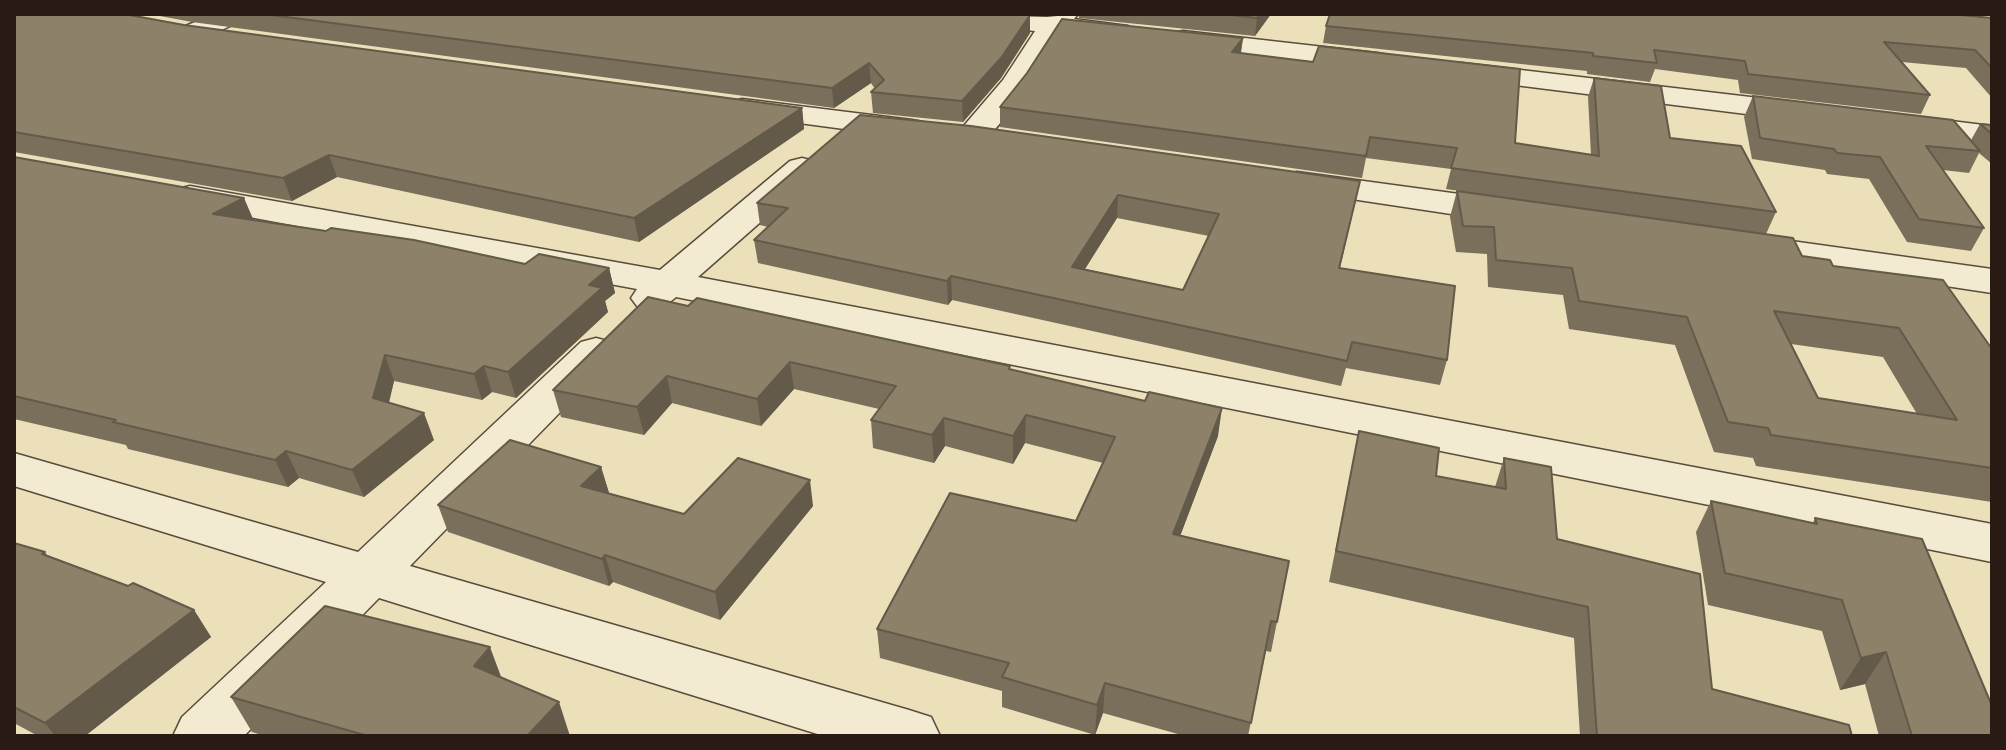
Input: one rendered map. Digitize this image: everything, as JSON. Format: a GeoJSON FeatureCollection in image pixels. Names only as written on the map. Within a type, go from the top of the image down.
{"type":"FeatureCollection","features":[{"type":"Feature","properties":{"kind":"street"},"geometry":{"type":"LineString","coordinates":[[237,14],[178,30],[255,41]]}},
{"type":"Feature","properties":{"kind":"street"},"geometry":{"type":"LineString","coordinates":[[950,14],[1059,20],[1154,36],[1397,63]]}},
{"type":"Feature","properties":{"kind":"street"},"geometry":{"type":"LineString","coordinates":[[712,104],[988,138],[1014,85],[1059,20]]}},
{"type":"Feature","properties":{"kind":"street"},"geometry":{"type":"LineString","coordinates":[[1429,67],[1835,116]]}},
{"type":"Feature","properties":{"kind":"street"},"geometry":{"type":"LineString","coordinates":[[1882,122],[1992,135]]}},
{"type":"Feature","properties":{"kind":"street"},"geometry":{"type":"LineString","coordinates":[[204,736],[666,283],[854,123]]}},
{"type":"Feature","properties":{"kind":"street"},"geometry":{"type":"LineString","coordinates":[[1270,178],[1537,216]]}},
{"type":"Feature","properties":{"kind":"street"},"geometry":{"type":"LineString","coordinates":[[152,189],[666,283],[1992,543]]}},
{"type":"Feature","properties":{"kind":"street"},"geometry":{"type":"LineString","coordinates":[[1710,241],[1992,281]]}},
{"type":"Feature","properties":{"kind":"street"},"geometry":{"type":"LineString","coordinates":[[14,469],[909,736]]}},
{"type":"Feature","properties":{"kind":"building"},"geometry":{"type":"Polygon","coordinates":[[[14,14],[124,14],[184,25],[802,108],[634,218],[329,155],[283,178],[14,132],[14,14]]]}},
{"type":"Feature","properties":{"kind":"building"},"geometry":{"type":"Polygon","coordinates":[[[263,14],[1030,15],[1001,58],[962,101],[871,92],[884,80],[869,63],[832,88],[263,14]]]}},
{"type":"Feature","properties":{"kind":"building"},"geometry":{"type":"Polygon","coordinates":[[[1222,14],[1260,14],[1257,18],[1222,14]]]}},
{"type":"Feature","properties":{"kind":"building"},"geometry":{"type":"Polygon","coordinates":[[[1330,14],[1951,14],[1992,18],[1992,68],[1975,50],[1884,42],[1930,95],[1748,74],[1745,61],[1654,50],[1657,63],[1593,56],[1593,53],[1326,26],[1330,14]]]}},
{"type":"Feature","properties":{"kind":"building"},"geometry":{"type":"Polygon","coordinates":[[[1062,19],[1243,38],[1232,52],[1313,62],[1319,46],[1520,69],[1515,143],[1599,156],[1594,78],[1661,86],[1670,138],[1741,146],[1776,212],[1451,168],[1457,148],[1370,137],[1366,156],[1000,107],[1027,73],[1062,19]]]}},
{"type":"Feature","properties":{"kind":"building"},"geometry":{"type":"Polygon","coordinates":[[[1753,96],[1953,120],[1980,151],[1926,146],[1984,228],[1919,219],[1880,157],[1837,153],[1834,149],[1760,138],[1753,96]]]}},
{"type":"Feature","properties":{"kind":"building"},"geometry":{"type":"Polygon","coordinates":[[[860,115],[971,126],[1360,181],[1339,268],[1455,286],[1447,360],[1352,342],[1347,361],[951,276],[947,281],[754,240],[788,208],[757,203],[860,115]],[[1118,195],[1072,267],[1183,290],[1219,214],[1118,195]]]}},
{"type":"Feature","properties":{"kind":"building"},"geometry":{"type":"Polygon","coordinates":[[[1980,124],[1992,125],[1992,134],[1980,124]]]}},
{"type":"Feature","properties":{"kind":"building"},"geometry":{"type":"Polygon","coordinates":[[[14,157],[244,198],[213,214],[414,240],[525,264],[539,254],[609,268],[589,285],[602,288],[508,372],[484,366],[474,374],[385,355],[373,398],[424,413],[352,470],[286,451],[275,460],[14,396],[14,157]]]}},
{"type":"Feature","properties":{"kind":"building"},"geometry":{"type":"Polygon","coordinates":[[[1457,191],[1793,238],[1802,256],[1830,260],[1833,266],[1943,280],[1992,349],[1992,468],[1771,435],[1768,428],[1728,422],[1687,317],[1579,301],[1572,268],[1496,260],[1494,227],[1463,226],[1457,191]],[[1774,311],[1818,398],[1957,420],[1899,328],[1774,311]]]}},
{"type":"Feature","properties":{"kind":"building"},"geometry":{"type":"Polygon","coordinates":[[[648,297],[688,306],[697,298],[1010,366],[1009,369],[1145,401],[1149,392],[1222,408],[1173,534],[1289,561],[1277,622],[1271,621],[1251,723],[1105,683],[1097,705],[1002,677],[1009,663],[877,629],[950,493],[1076,521],[1115,437],[1026,415],[1013,436],[944,418],[932,435],[871,420],[896,386],[790,362],[757,399],[667,376],[637,407],[553,390],[648,297]]]}},
{"type":"Feature","properties":{"kind":"building"},"geometry":{"type":"Polygon","coordinates":[[[1359,431],[1439,448],[1436,476],[1506,489],[1504,458],[1551,467],[1557,539],[1700,574],[1712,689],[1849,725],[1852,736],[1597,736],[1588,607],[1336,551],[1359,431]]]}},
{"type":"Feature","properties":{"kind":"building"},"geometry":{"type":"Polygon","coordinates":[[[510,440],[601,467],[581,486],[684,514],[738,458],[810,480],[715,592],[438,505],[510,440]]]}},
{"type":"Feature","properties":{"kind":"building"},"geometry":{"type":"Polygon","coordinates":[[[1711,501],[1817,524],[1815,518],[1922,539],[1992,706],[1992,736],[1912,736],[1886,652],[1861,658],[1842,600],[1725,573],[1711,501]]]}},
{"type":"Feature","properties":{"kind":"building"},"geometry":{"type":"Polygon","coordinates":[[[14,543],[45,552],[42,554],[128,586],[133,583],[194,610],[45,723],[14,707],[14,543]]]}},
{"type":"Feature","properties":{"kind":"building"},"geometry":{"type":"Polygon","coordinates":[[[325,606],[490,647],[474,666],[559,702],[527,736],[368,736],[231,697],[325,606]]]}}]}
